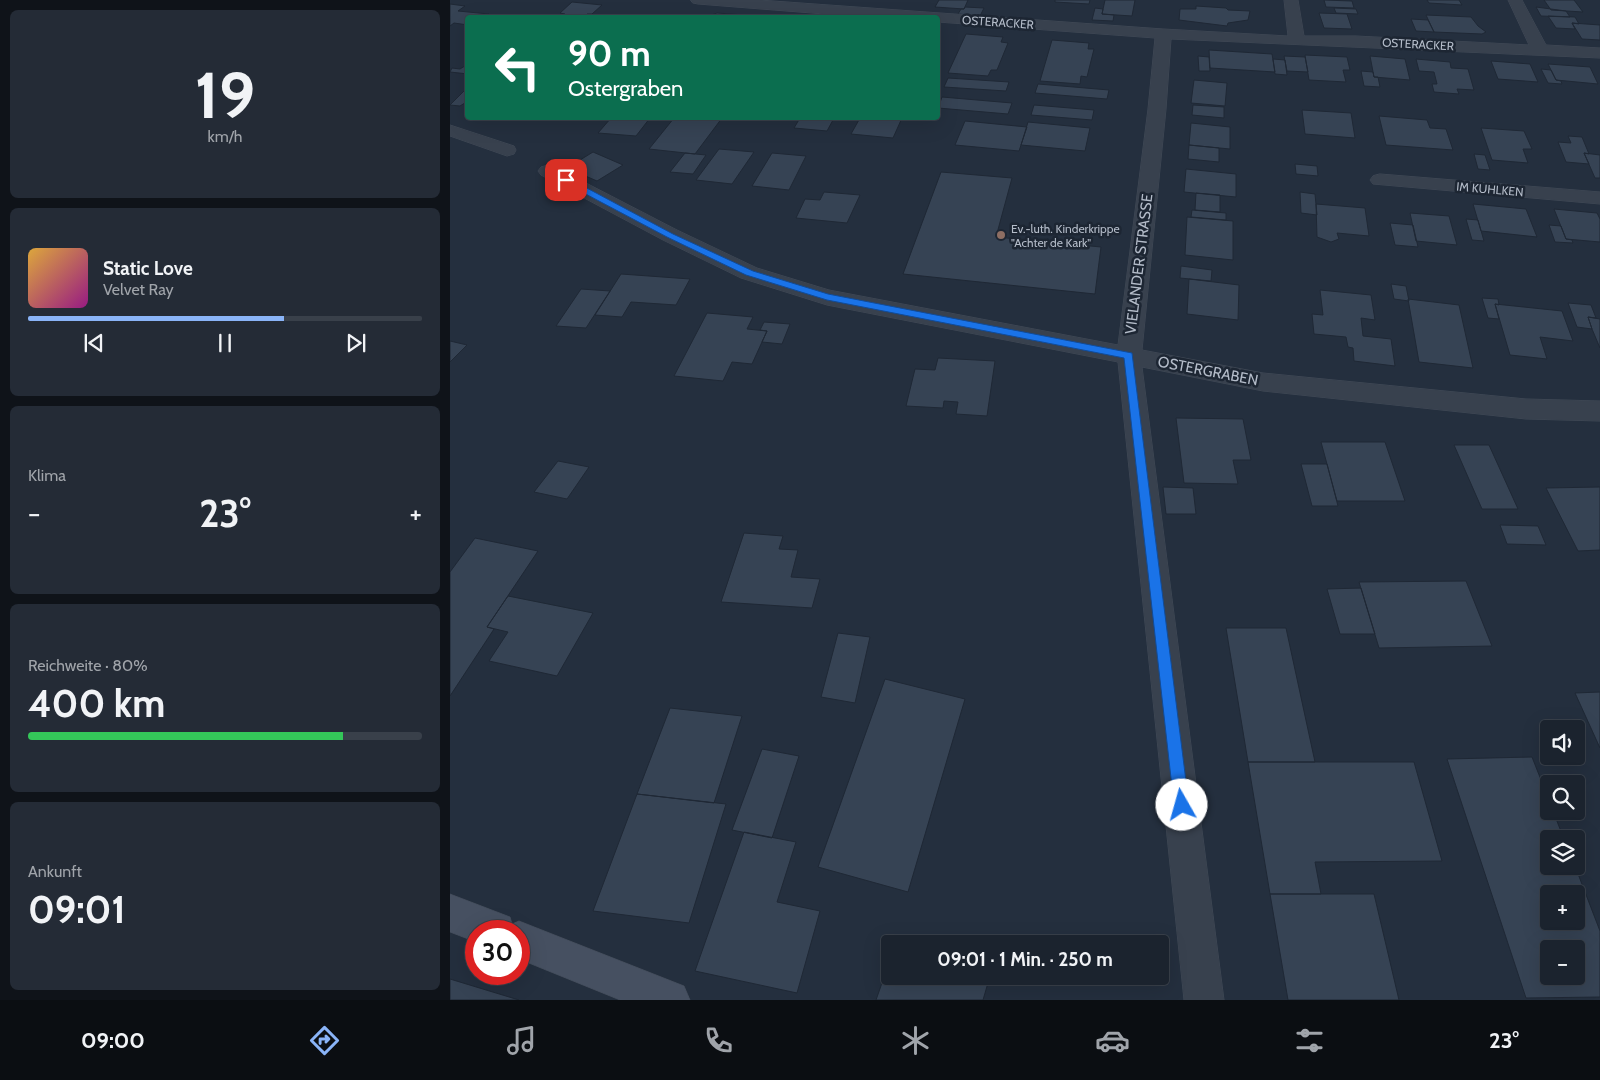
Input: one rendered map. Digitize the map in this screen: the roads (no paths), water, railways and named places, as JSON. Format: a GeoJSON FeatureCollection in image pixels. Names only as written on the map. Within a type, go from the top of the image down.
{"type":"FeatureCollection","features":[{"type":"Feature","properties":{"kind":"street","name":"OSTERACKER"},"geometry":{"type":"LineString","coordinates":[[698,0],[799,4],[932,15]]}},
{"type":"Feature","properties":{"kind":"street"},"geometry":{"type":"LineString","coordinates":[[1291,0],[1297,41]]}},
{"type":"Feature","properties":{"kind":"street"},"geometry":{"type":"LineString","coordinates":[[1515,0],[1540,50]]}},
{"type":"Feature","properties":{"kind":"street","name":"OSTERACKER"},"geometry":{"type":"LineString","coordinates":[[940,16],[1163,34],[1600,53]]}},
{"type":"Feature","properties":{"kind":"street","name":"VIELANDER STRASSE"},"geometry":{"type":"LineString","coordinates":[[1163,34],[1157,109],[1129,356],[1204,1000]]}},
{"type":"Feature","properties":{"kind":"street"},"geometry":{"type":"LineString","coordinates":[[450,130],[507,150]]}},
{"type":"Feature","properties":{"kind":"street","name":"OSTERGRABEN"},"geometry":{"type":"LineString","coordinates":[[548,171],[670,236],[749,273],[827,297],[1263,382],[1526,409],[1600,411]]}},
{"type":"Feature","properties":{"kind":"street","name":"IM KUHLKEN"},"geometry":{"type":"LineString","coordinates":[[1380,180],[1600,198]]}},
{"type":"Feature","properties":{"kind":"street"},"geometry":{"type":"LineString","coordinates":[[450,913],[468,920]]}},
{"type":"Feature","properties":{"kind":"street"},"geometry":{"type":"LineString","coordinates":[[530,944],[670,1000]]}},
{"type":"Feature","properties":{"kind":"place","name":"Ev.-luth. Kinderkrippe \"Achter de Kark\""},"geometry":{"type":"Point","coordinates":[1001,235]}}]}
